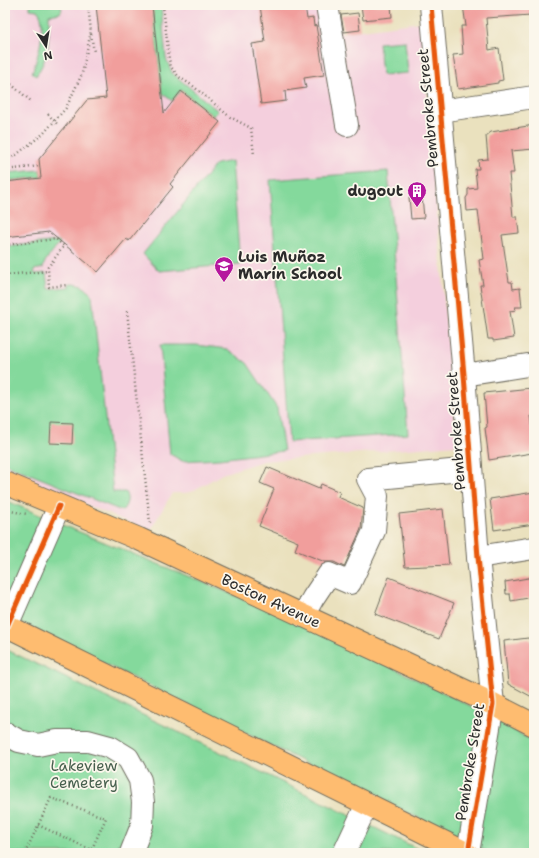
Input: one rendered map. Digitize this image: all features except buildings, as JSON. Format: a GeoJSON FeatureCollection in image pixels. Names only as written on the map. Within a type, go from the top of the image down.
{"type":"FeatureCollection","features":[{"type":"Feature","properties":{"kind":"main road","name":"Boston Avenue"},"geometry":{"type":"LineString","coordinates":[[5,483],[139,539],[534,724]]}},
{"type":"Feature","properties":{"kind":"main road"},"geometry":{"type":"LineString","coordinates":[[6,627],[467,853]]}},
{"type":"Feature","properties":{"kind":"street"},"geometry":{"type":"LineString","coordinates":[[327,5],[347,125]]}},
{"type":"Feature","properties":{"kind":"street","name":"Pembroke Street"},"geometry":{"type":"LineString","coordinates":[[431,5],[464,375],[478,556],[493,704],[467,853]]}},
{"type":"Feature","properties":{"kind":"street"},"geometry":{"type":"LineString","coordinates":[[440,111],[534,97]]}},
{"type":"Feature","properties":{"kind":"street"},"geometry":{"type":"LineString","coordinates":[[464,375],[534,364]]}},
{"type":"Feature","properties":{"kind":"street"},"geometry":{"type":"LineString","coordinates":[[304,616],[313,598],[329,574],[350,583],[374,532],[377,496],[368,479],[471,469]]}},
{"type":"Feature","properties":{"kind":"street"},"geometry":{"type":"LineString","coordinates":[[6,627],[59,506]]}},
{"type":"Feature","properties":{"kind":"street"},"geometry":{"type":"LineString","coordinates":[[478,556],[534,548]]}},
{"type":"Feature","properties":{"kind":"street"},"geometry":{"type":"LineString","coordinates":[[5,733],[19,741],[38,745],[57,741],[88,741],[110,747],[128,758],[140,780],[143,802],[142,825],[131,853]]}},
{"type":"Feature","properties":{"kind":"street"},"geometry":{"type":"LineString","coordinates":[[344,853],[367,804]]}},
{"type":"Feature","properties":{"kind":"path"},"geometry":{"type":"LineString","coordinates":[[88,5],[94,52]]}},
{"type":"Feature","properties":{"kind":"path"},"geometry":{"type":"LineString","coordinates":[[163,5],[171,66],[179,77],[193,86],[230,117],[251,128],[254,155]]}},
{"type":"Feature","properties":{"kind":"path"},"geometry":{"type":"LineString","coordinates":[[5,160],[16,155],[44,133],[66,108],[82,74],[91,31]]}},
{"type":"Feature","properties":{"kind":"path"},"geometry":{"type":"LineString","coordinates":[[5,79],[32,102]]}},
{"type":"Feature","properties":{"kind":"path"},"geometry":{"type":"LineString","coordinates":[[48,114],[57,124]]}},
{"type":"Feature","properties":{"kind":"path"},"geometry":{"type":"LineString","coordinates":[[5,170],[40,166]]}},
{"type":"Feature","properties":{"kind":"path"},"geometry":{"type":"LineString","coordinates":[[5,244],[56,239],[64,246],[48,267],[49,287],[67,285]]}},
{"type":"Feature","properties":{"kind":"path"},"geometry":{"type":"LineString","coordinates":[[5,276],[48,271]]}},
{"type":"Feature","properties":{"kind":"path"},"geometry":{"type":"LineString","coordinates":[[127,311],[150,527]]}},
{"type":"Feature","properties":{"kind":"path"},"geometry":{"type":"LineString","coordinates":[[25,853],[51,798],[106,818],[91,851]]}},
{"type":"Feature","properties":{"kind":"path"},"geometry":{"type":"LineString","coordinates":[[38,825],[98,853]]}},
{"type":"Feature","properties":{"kind":"shaded area","name":"Luis Muñoz Marín School"},"geometry":{"type":"Polygon","coordinates":[[[5,5],[337,5],[341,33],[421,22],[456,445],[263,461],[222,474],[191,492],[172,493],[150,531],[5,471],[5,5]]]}},
{"type":"Feature","properties":{"kind":"green space"},"geometry":{"type":"Polygon","coordinates":[[[30,5],[60,5],[62,9],[60,13],[49,15],[48,47],[44,61],[36,76],[32,73],[41,41],[42,23],[37,10],[30,9],[30,5]]]}},
{"type":"Feature","properties":{"kind":"green space"},"geometry":{"type":"Polygon","coordinates":[[[152,5],[161,5],[166,58],[172,73],[218,111],[213,116],[181,90],[172,101],[162,93],[152,5]]]}},
{"type":"Feature","properties":{"kind":"green space"},"geometry":{"type":"Polygon","coordinates":[[[405,41],[408,73],[382,75],[379,43],[405,41]]]}},
{"type":"Feature","properties":{"kind":"green space"},"geometry":{"type":"Polygon","coordinates":[[[232,161],[240,264],[159,271],[143,254],[216,164],[232,161]]]}},
{"type":"Feature","properties":{"kind":"green space"},"geometry":{"type":"Polygon","coordinates":[[[40,170],[41,177],[5,181],[5,173],[40,170]]]}},
{"type":"Feature","properties":{"kind":"green space"},"geometry":{"type":"Polygon","coordinates":[[[388,171],[408,434],[289,442],[270,180],[388,171]]]}},
{"type":"Feature","properties":{"kind":"green space"},"geometry":{"type":"Polygon","coordinates":[[[60,242],[48,258],[43,268],[34,270],[35,274],[46,273],[48,289],[69,287],[69,284],[76,284],[85,288],[92,296],[113,492],[125,492],[127,497],[126,504],[122,511],[5,464],[5,247],[60,242]]]}},
{"type":"Feature","properties":{"kind":"green space"},"geometry":{"type":"Polygon","coordinates":[[[160,345],[196,345],[227,349],[247,363],[277,408],[284,451],[219,459],[182,461],[170,454],[160,345]]]}},
{"type":"Feature","properties":{"kind":"green space"},"geometry":{"type":"Polygon","coordinates":[[[5,500],[67,527],[293,619],[485,713],[534,742],[534,853],[490,853],[5,615],[5,500]]]}},
{"type":"Feature","properties":{"kind":"green space","name":"Lakeview Cemetery"},"geometry":{"type":"Polygon","coordinates":[[[5,649],[247,765],[426,853],[5,853],[5,649]]]}},
{"type":"Feature","properties":{"kind":"cycle path"},"geometry":{"type":"LineString","coordinates":[[431,5],[464,375],[478,557],[493,704],[468,853]]}},
{"type":"Feature","properties":{"kind":"cycle path"},"geometry":{"type":"LineString","coordinates":[[7,626],[59,506]]}},
{"type":"Feature","properties":{"kind":"place","name":"dugout"},"geometry":{"type":"Point","coordinates":[417,208]}},
{"type":"Feature","properties":{"kind":"place","name":"Luis Muñoz Marín School"},"geometry":{"type":"Point","coordinates":[224,283]}}]}
